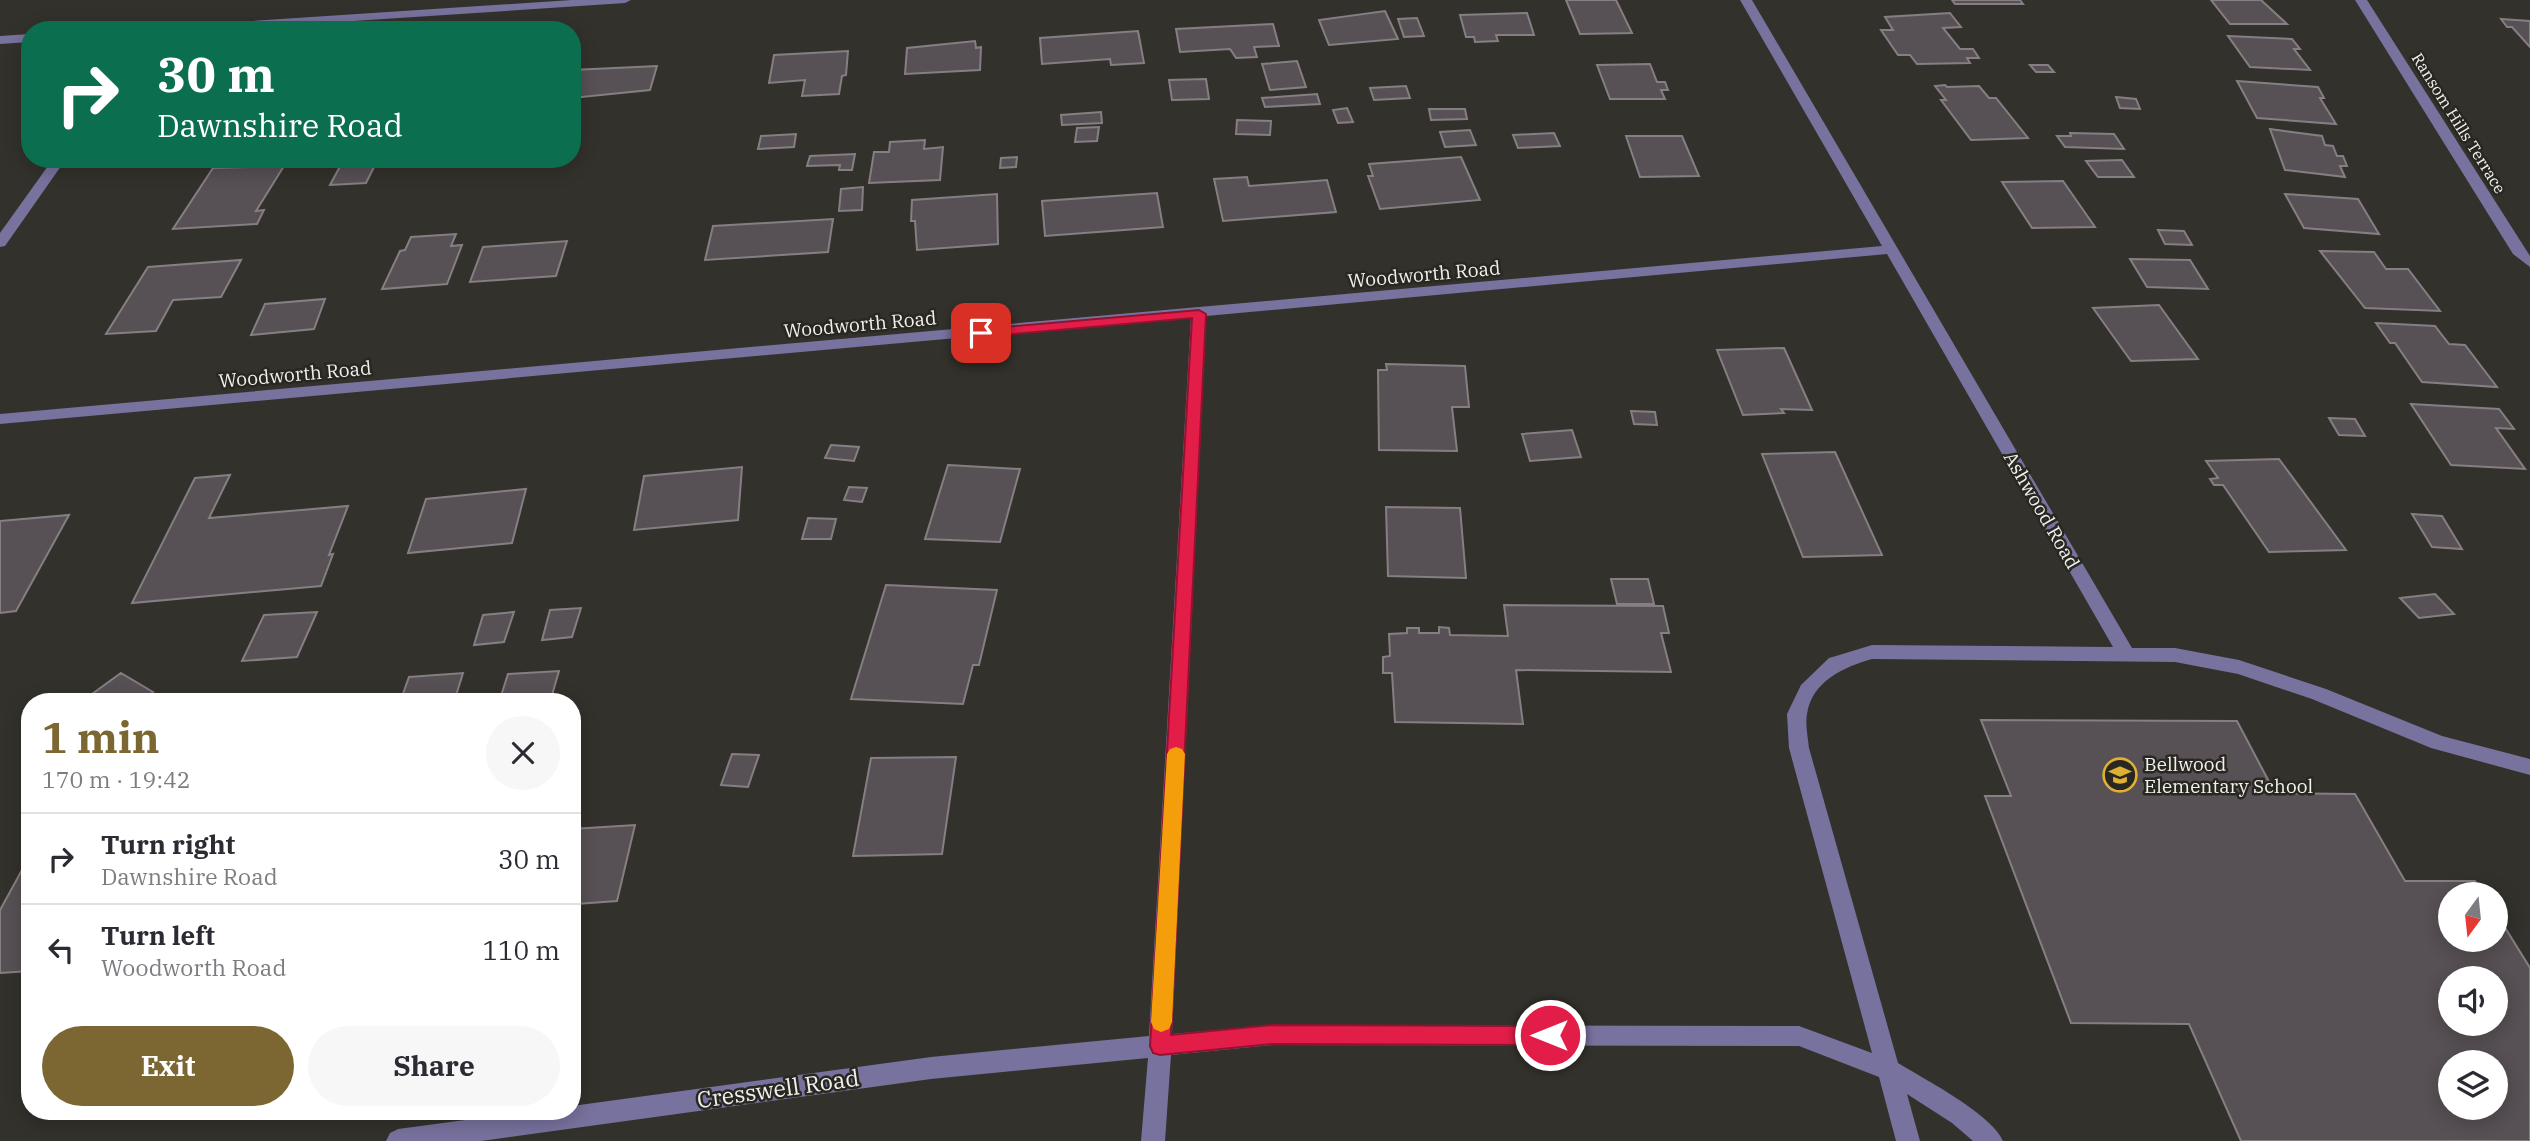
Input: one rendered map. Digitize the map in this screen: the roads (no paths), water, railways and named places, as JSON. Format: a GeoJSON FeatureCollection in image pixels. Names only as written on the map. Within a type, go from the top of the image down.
{"type":"FeatureCollection","features":[{"type":"Feature","properties":{"kind":"street"},"geometry":{"type":"LineString","coordinates":[[280,21],[507,4],[625,0]]}},
{"type":"Feature","properties":{"kind":"street","name":"Ashwood Road"},"geometry":{"type":"LineString","coordinates":[[1746,0],[2126,654]]}},
{"type":"Feature","properties":{"kind":"street","name":"Ransom Hills Terrace"},"geometry":{"type":"LineString","coordinates":[[2361,0],[2520,254],[2530,263]]}},
{"type":"Feature","properties":{"kind":"street"},"geometry":{"type":"LineString","coordinates":[[0,40],[21,39]]}},
{"type":"Feature","properties":{"kind":"street"},"geometry":{"type":"LineString","coordinates":[[0,243],[54,168]]}},
{"type":"Feature","properties":{"kind":"street","name":"Woodworth Road"},"geometry":{"type":"LineString","coordinates":[[0,419],[1199,314],[1890,250]]}},
{"type":"Feature","properties":{"kind":"street"},"geometry":{"type":"LineString","coordinates":[[1153,1141],[1199,314]]}},
{"type":"Feature","properties":{"kind":"street"},"geometry":{"type":"LineString","coordinates":[[1908,1141],[1799,748],[1797,713],[1810,685],[1836,663],[1872,652],[2175,655],[2239,667],[2319,694],[2438,743],[2530,767]]}},
{"type":"Feature","properties":{"kind":"street","name":"Cresswell Road"},"geometry":{"type":"LineString","coordinates":[[581,1116],[931,1068],[1273,1035],[1799,1036],[1887,1069],[1959,1115],[1991,1141]]}},
{"type":"Feature","properties":{"kind":"street","name":"Cresswell Road"},"geometry":{"type":"LineString","coordinates":[[398,1141],[551,1120]]}},
{"type":"Feature","properties":{"kind":"place","name":"Bellwood Elementary School"},"geometry":{"type":"Point","coordinates":[2120,775]}}]}
